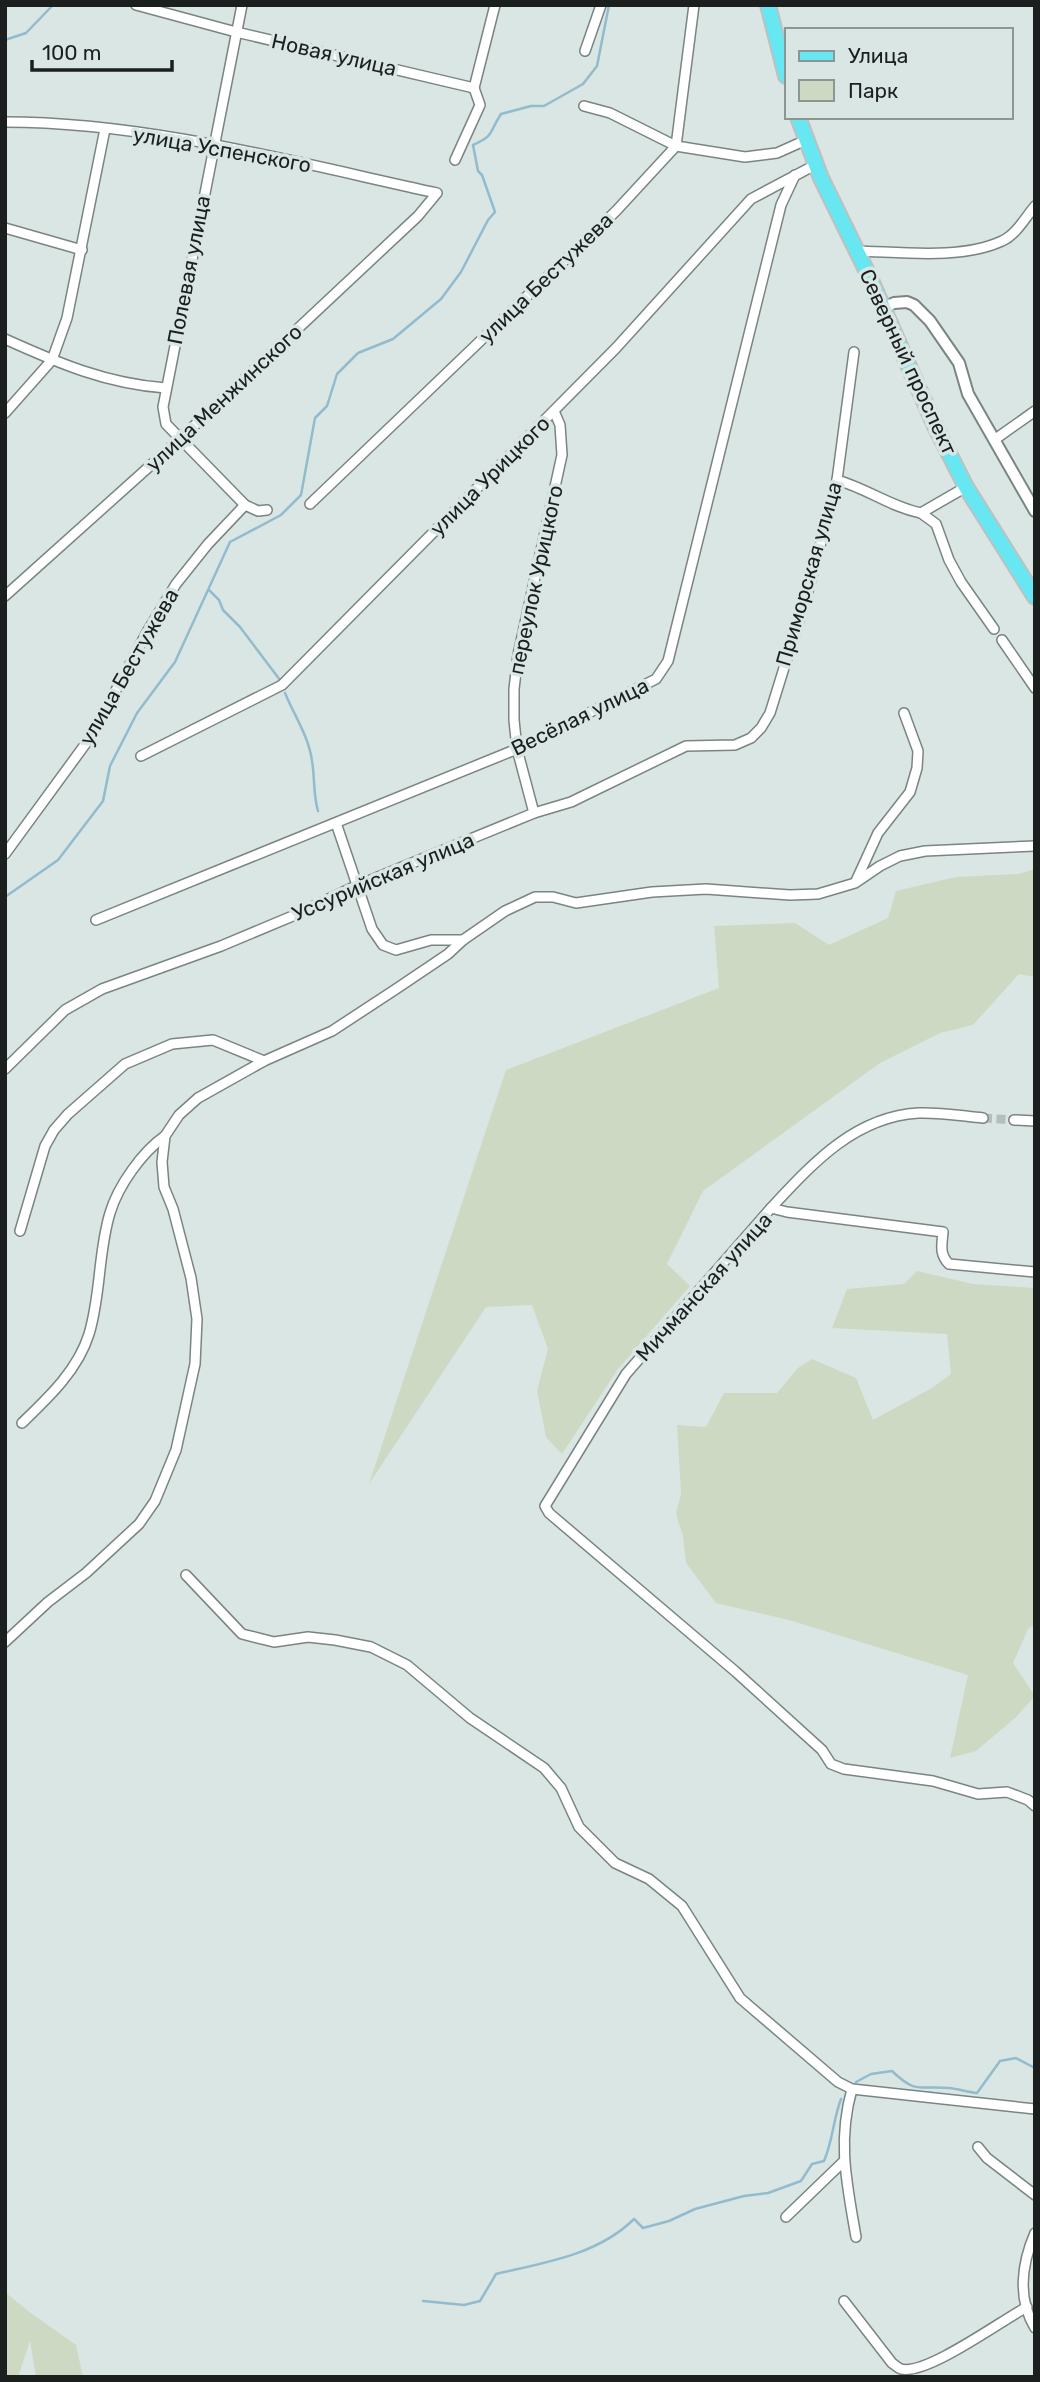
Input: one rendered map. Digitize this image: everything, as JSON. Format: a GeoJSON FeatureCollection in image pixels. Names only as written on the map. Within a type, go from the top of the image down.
{"type":"FeatureCollection","features":[{"type":"Feature","properties":{"kind":"main road"},"geometry":{"type":"LineString","coordinates":[[768,5],[785,72]]}},
{"type":"Feature","properties":{"kind":"main road","name":"Северный проспект"},"geometry":{"type":"LineString","coordinates":[[799,119],[815,165],[966,488],[1035,597]]}},
{"type":"Feature","properties":{"kind":"street","name":"Новая улица"},"geometry":{"type":"LineString","coordinates":[[136,5],[236,32],[474,88]]}},
{"type":"Feature","properties":{"kind":"street","name":"Полевая улица"},"geometry":{"type":"LineString","coordinates":[[242,5],[163,408],[166,424],[245,505]]}},
{"type":"Feature","properties":{"kind":"street"},"geometry":{"type":"LineString","coordinates":[[455,160],[480,105],[474,88],[495,5]]}},
{"type":"Feature","properties":{"kind":"street"},"geometry":{"type":"LineString","coordinates":[[585,51],[601,5]]}},
{"type":"Feature","properties":{"kind":"street"},"geometry":{"type":"LineString","coordinates":[[676,146],[694,5]]}},
{"type":"Feature","properties":{"kind":"street"},"geometry":{"type":"LineString","coordinates":[[583,106],[610,113],[676,146],[745,158],[777,153],[806,140]]}},
{"type":"Feature","properties":{"kind":"street","name":"улица Успенского"},"geometry":{"type":"LineString","coordinates":[[5,121],[52,122],[214,145],[437,193]]}},
{"type":"Feature","properties":{"kind":"street"},"geometry":{"type":"LineString","coordinates":[[5,413],[52,360],[67,318],[105,129]]}},
{"type":"Feature","properties":{"kind":"street","name":"улица Бестужева"},"geometry":{"type":"LineString","coordinates":[[310,504],[616,211],[676,146]]}},
{"type":"Feature","properties":{"kind":"street","name":"улица Урицкого"},"geometry":{"type":"LineString","coordinates":[[141,756],[282,685],[616,348],[751,199],[815,165]]}},
{"type":"Feature","properties":{"kind":"street","name":"Весёлая улица"},"geometry":{"type":"LineString","coordinates":[[96,920],[517,749],[656,679],[668,661],[781,205],[795,176]]}},
{"type":"Feature","properties":{"kind":"street","name":"улица Менжинского"},"geometry":{"type":"LineString","coordinates":[[5,596],[180,439],[408,225],[437,193]]}},
{"type":"Feature","properties":{"kind":"street"},"geometry":{"type":"LineString","coordinates":[[857,251],[959,252],[1001,241],[1019,227],[1035,206]]}},
{"type":"Feature","properties":{"kind":"street"},"geometry":{"type":"LineString","coordinates":[[5,228],[82,250]]}},
{"type":"Feature","properties":{"kind":"street"},"geometry":{"type":"LineString","coordinates":[[883,308],[894,303],[907,302],[914,305],[930,321],[958,363],[968,394],[1035,511]]}},
{"type":"Feature","properties":{"kind":"street"},"geometry":{"type":"LineString","coordinates":[[5,339],[77,370],[134,384],[166,388]]}},
{"type":"Feature","properties":{"kind":"street","name":"Приморская улица"},"geometry":{"type":"LineString","coordinates":[[770,713],[811,581],[837,480],[854,352]]}},
{"type":"Feature","properties":{"kind":"street","name":"переулок Урицкого"},"geometry":{"type":"LineString","coordinates":[[534,813],[517,749],[514,720],[518,655],[562,455],[560,425],[554,411]]}},
{"type":"Feature","properties":{"kind":"street"},"geometry":{"type":"LineString","coordinates":[[993,440],[1035,411]]}},
{"type":"Feature","properties":{"kind":"street"},"geometry":{"type":"LineString","coordinates":[[837,480],[862,487],[900,508],[921,513],[936,524],[949,560],[961,582],[994,629]]}},
{"type":"Feature","properties":{"kind":"street"},"geometry":{"type":"LineString","coordinates":[[921,513],[966,488]]}},
{"type":"Feature","properties":{"kind":"street"},"geometry":{"type":"LineString","coordinates":[[245,505],[258,511],[267,510]]}},
{"type":"Feature","properties":{"kind":"street","name":"улица Бестужева"},"geometry":{"type":"LineString","coordinates":[[5,853],[92,735],[176,584],[208,544],[245,505]]}},
{"type":"Feature","properties":{"kind":"street"},"geometry":{"type":"LineString","coordinates":[[1002,640],[1035,688]]}},
{"type":"Feature","properties":{"kind":"street","name":"Уссурийская улица"},"geometry":{"type":"LineString","coordinates":[[5,1069],[65,1010],[102,989],[222,946],[356,886],[534,813],[571,802],[686,746],[735,745],[751,738],[761,729],[770,713]]}},
{"type":"Feature","properties":{"kind":"street"},"geometry":{"type":"LineString","coordinates":[[855,883],[872,843],[910,792],[918,768],[918,751],[904,713]]}},
{"type":"Feature","properties":{"kind":"street"},"geometry":{"type":"LineString","coordinates":[[336,823],[372,929],[383,945],[396,950],[440,938],[463,940]]}},
{"type":"Feature","properties":{"kind":"street"},"geometry":{"type":"LineString","coordinates":[[22,1423],[55,1392],[78,1357],[89,1335],[110,1212],[139,1160],[151,1146],[165,1136],[179,1115],[198,1098],[264,1061],[332,1031],[448,954],[463,940],[505,911],[535,897],[553,897],[576,903],[652,892],[706,889],[803,895],[830,892],[855,883],[900,856],[925,851],[1035,846]]}},
{"type":"Feature","properties":{"kind":"street"},"geometry":{"type":"LineString","coordinates":[[20,1231],[45,1146],[54,1130],[68,1114],[125,1064],[172,1044],[213,1040],[264,1061]]}},
{"type":"Feature","properties":{"kind":"street"},"geometry":{"type":"LineString","coordinates":[[771,1208],[810,1166],[841,1140],[878,1121],[919,1113],[983,1118]]}},
{"type":"Feature","properties":{"kind":"street"},"geometry":{"type":"LineString","coordinates":[[1014,1120],[1035,1121]]}},
{"type":"Feature","properties":{"kind":"street"},"geometry":{"type":"LineString","coordinates":[[5,1642],[139,1524],[155,1501],[176,1450],[195,1364],[197,1319],[191,1278],[173,1209],[164,1186],[162,1162],[165,1136]]}},
{"type":"Feature","properties":{"kind":"street","name":"Мичманская улица"},"geometry":{"type":"LineString","coordinates":[[1033,1800],[1007,1792],[978,1794],[933,1781],[839,1768],[736,1672],[549,1513],[545,1506],[626,1374],[771,1208],[943,1232],[941,1251],[950,1264],[1035,1272]]}},
{"type":"Feature","properties":{"kind":"street"},"geometry":{"type":"LineString","coordinates":[[186,1575],[242,1634],[274,1642],[308,1637],[335,1640],[371,1647],[407,1665],[470,1718],[544,1768],[561,1788],[579,1827],[615,1863],[649,1880],[682,1906],[740,1998],[838,2082],[852,2089],[1035,2109]]}},
{"type":"Feature","properties":{"kind":"street"},"geometry":{"type":"LineString","coordinates":[[852,2089],[847,2107],[843,2162],[856,2237]]}},
{"type":"Feature","properties":{"kind":"street"},"geometry":{"type":"LineString","coordinates":[[978,2147],[987,2158],[1035,2195]]}},
{"type":"Feature","properties":{"kind":"street"},"geometry":{"type":"LineString","coordinates":[[786,2217],[843,2162]]}},
{"type":"Feature","properties":{"kind":"street"},"geometry":{"type":"LineString","coordinates":[[1035,2233],[1025,2255],[1022,2279],[1030,2320],[1035,2328]]}},
{"type":"Feature","properties":{"kind":"street"},"geometry":{"type":"LineString","coordinates":[[844,2301],[892,2363],[918,2372],[1027,2307]]}},
{"type":"Feature","properties":{"kind":"green space"},"geometry":{"type":"Polygon","coordinates":[[[1035,869],[1035,977],[1019,974],[973,1025],[940,1033],[880,1063],[703,1191],[667,1264],[690,1286],[618,1369],[562,1454],[546,1437],[537,1391],[548,1349],[532,1305],[486,1307],[369,1484],[506,1070],[719,988],[714,926],[795,923],[829,945],[888,918],[896,891],[956,877],[1019,874],[1035,869]]]}},
{"type":"Feature","properties":{"kind":"green space"},"geometry":{"type":"Polygon","coordinates":[[[917,1271],[973,1284],[1035,1288],[1035,1624],[1028,1629],[1013,1663],[1035,1696],[1015,1718],[976,1751],[950,1758],[968,1675],[789,1620],[716,1603],[686,1563],[683,1536],[676,1514],[681,1494],[677,1425],[706,1427],[724,1393],[777,1393],[798,1368],[812,1359],[856,1378],[873,1420],[932,1388],[951,1374],[947,1334],[832,1328],[847,1289],[904,1284],[917,1271]]]}},
{"type":"Feature","properties":{"kind":"green space"},"geometry":{"type":"Polygon","coordinates":[[[5,2292],[76,2345],[83,2377],[36,2377],[30,2341],[18,2377],[5,2377],[5,2292]]]}},
{"type":"Feature","properties":{"kind":"waterway"},"geometry":{"type":"LineString","coordinates":[[5,40],[26,33],[53,5]]}},
{"type":"Feature","properties":{"kind":"waterway"},"geometry":{"type":"LineString","coordinates":[[5,897],[58,860],[103,801],[110,766],[137,713],[175,662],[230,542],[281,515],[301,495],[315,418],[327,406],[337,374],[358,353],[393,339],[441,299],[461,272],[488,220],[495,212],[482,175],[478,171],[473,145],[488,136],[501,114],[531,106],[544,106],[583,84],[597,66],[609,5]]}},
{"type":"Feature","properties":{"kind":"waterway"},"geometry":{"type":"LineString","coordinates":[[209,590],[280,680]]}},
{"type":"Feature","properties":{"kind":"waterway"},"geometry":{"type":"LineString","coordinates":[[285,693],[310,752],[318,811]]}},
{"type":"Feature","properties":{"kind":"waterway"},"geometry":{"type":"LineString","coordinates":[[856,2082],[871,2074],[892,2071],[913,2086],[977,2093],[1000,2061],[1016,2058],[1035,2068]]}},
{"type":"Feature","properties":{"kind":"waterway"},"geometry":{"type":"LineString","coordinates":[[423,2301],[464,2305],[480,2301],[496,2274],[587,2249],[620,2231],[634,2219],[643,2228],[669,2221],[695,2209],[744,2196],[768,2193],[801,2181],[812,2164],[824,2161],[841,2099]]}},
{"type":"Feature","properties":{"kind":"tunnel"},"geometry":{"type":"LineString","coordinates":[[983,1118],[1014,1120]]}}]}
